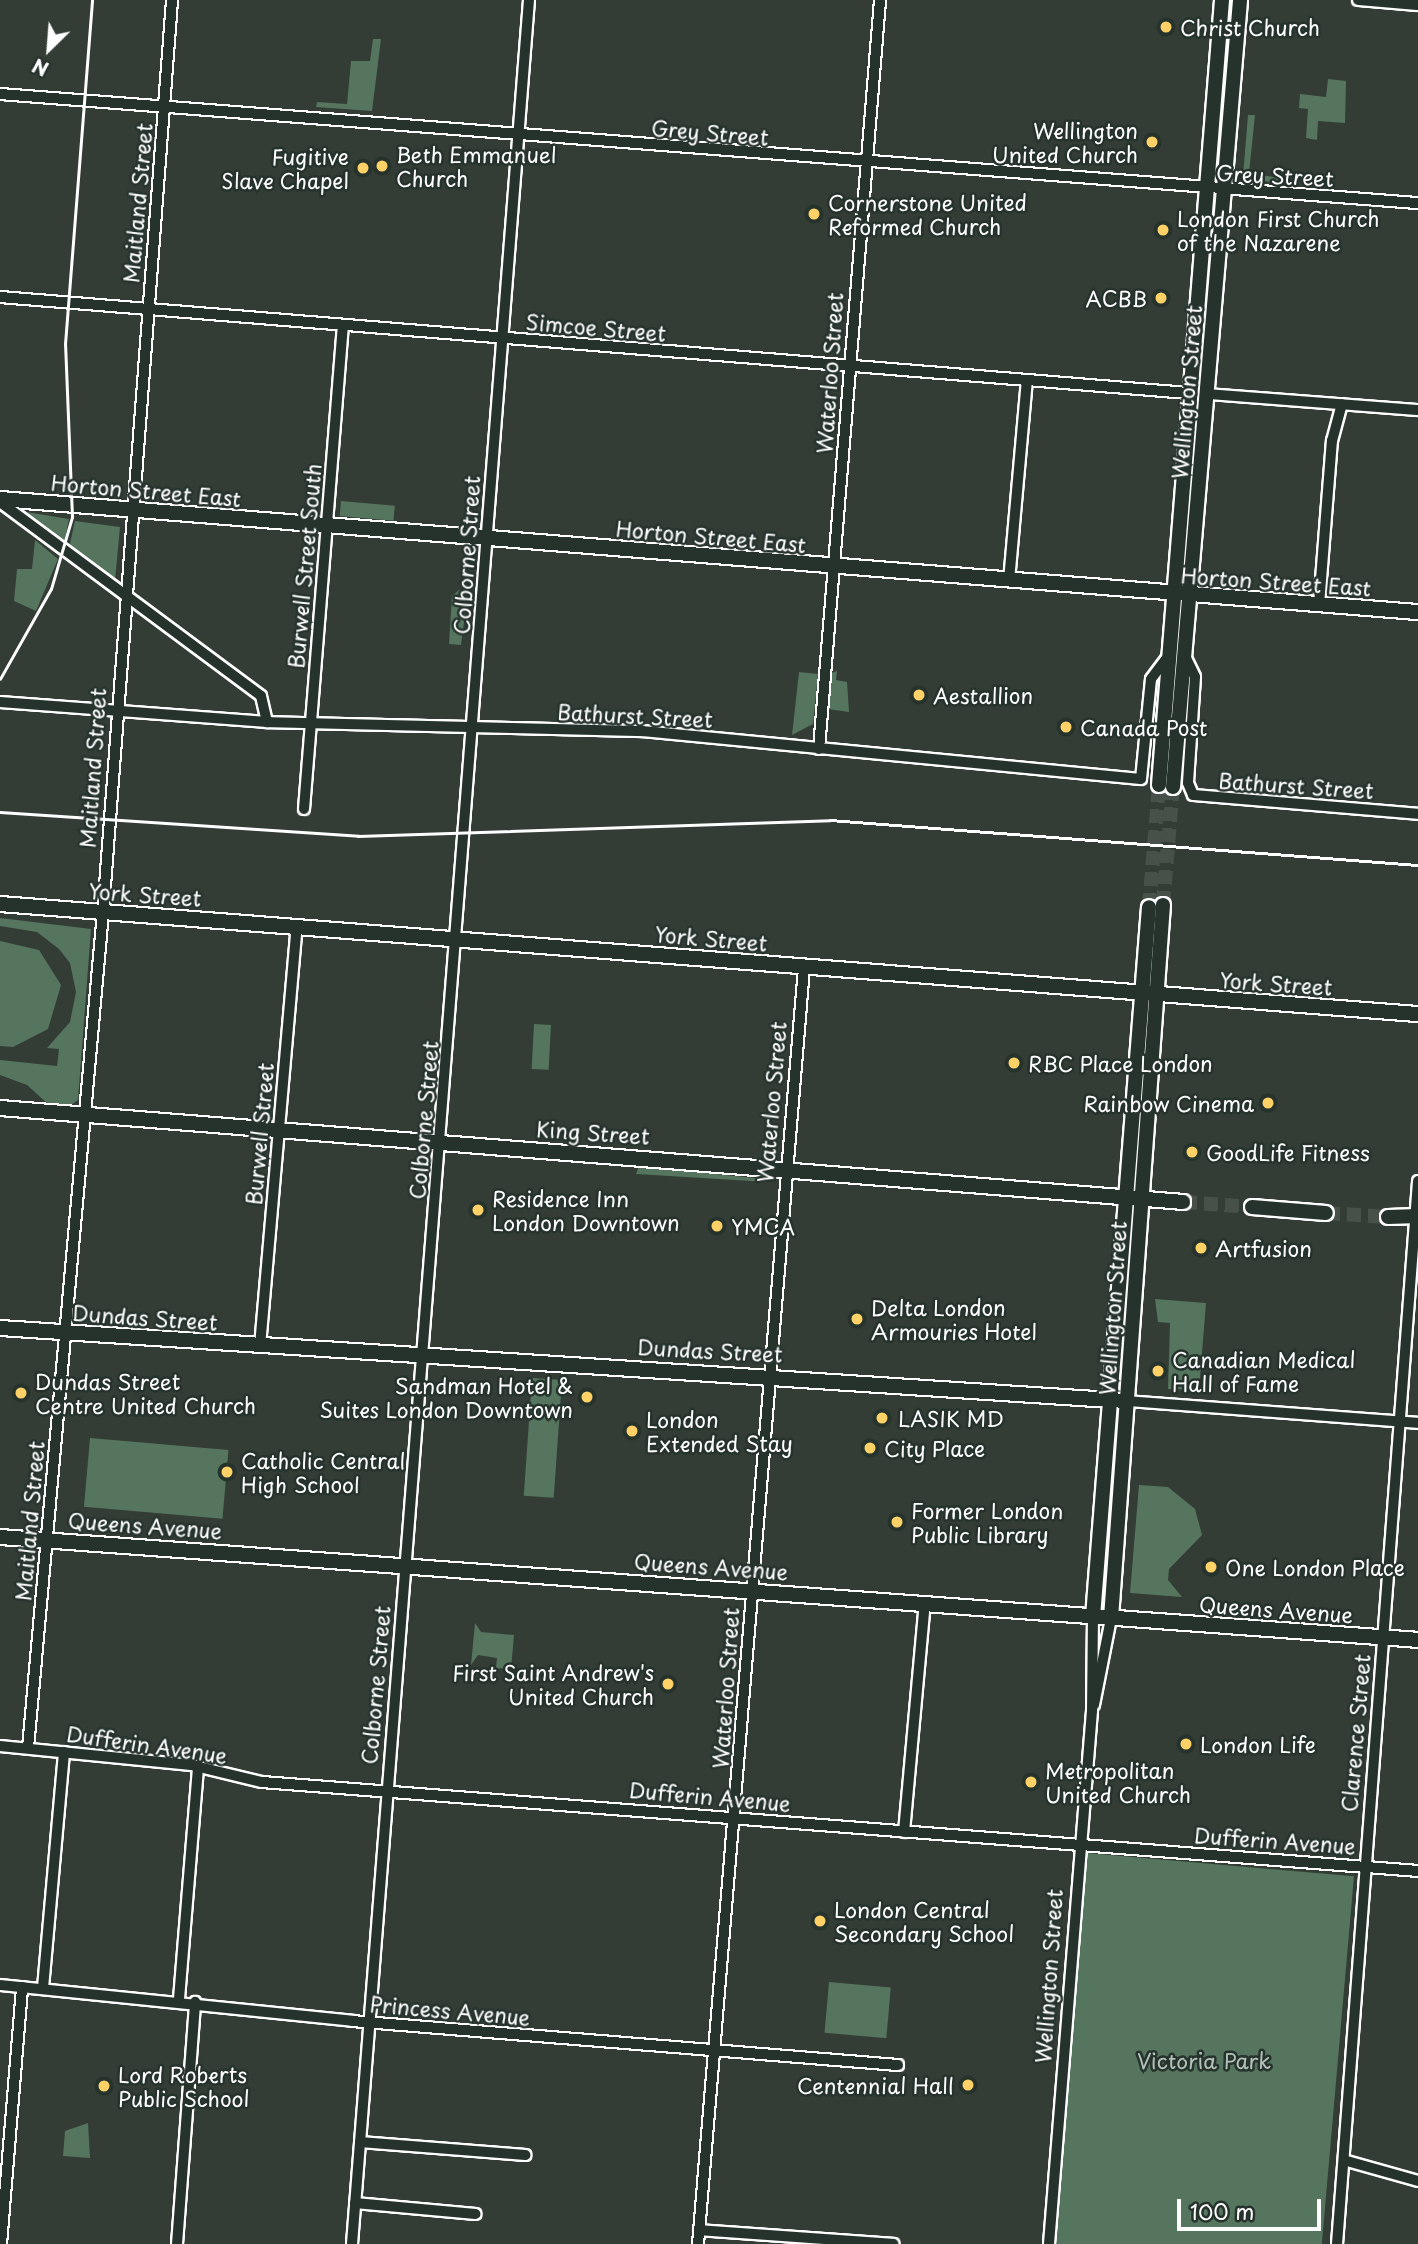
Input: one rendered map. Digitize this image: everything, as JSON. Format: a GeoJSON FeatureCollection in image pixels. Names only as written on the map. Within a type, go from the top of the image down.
{"type":"FeatureCollection","features":[{"type":"Feature","properties":{"kind":"main road","name":"Wellington Street"},"geometry":{"type":"LineString","coordinates":[[1222,0],[1166,659],[1166,786],[1184,653],[1240,0]]}},
{"type":"Feature","properties":{"kind":"main road","name":"Horton Street East"},"geometry":{"type":"LineString","coordinates":[[0,501],[1418,612]]}},
{"type":"Feature","properties":{"kind":"main road","name":"York Street"},"geometry":{"type":"LineString","coordinates":[[0,904],[457,937],[1142,996],[1418,1014]]}},
{"type":"Feature","properties":{"kind":"main road","name":"Wellington Street"},"geometry":{"type":"LineString","coordinates":[[1093,1617],[1123,1198],[1142,996],[1156,906],[1155,1030],[1140,1198],[1111,1618]]}},
{"type":"Feature","properties":{"kind":"main road"},"geometry":{"type":"LineString","coordinates":[[1155,1030],[1167,1011],[1187,999]]}},
{"type":"Feature","properties":{"kind":"main road","name":"King Street"},"geometry":{"type":"LineString","coordinates":[[0,1108],[1183,1202]]}},
{"type":"Feature","properties":{"kind":"main road"},"geometry":{"type":"LineString","coordinates":[[1252,1207],[1326,1213]]}},
{"type":"Feature","properties":{"kind":"main road"},"geometry":{"type":"LineString","coordinates":[[1388,1217],[1416,1216]]}},
{"type":"Feature","properties":{"kind":"main road","name":"Dundas Street"},"geometry":{"type":"LineString","coordinates":[[0,1328],[420,1356],[767,1375],[1127,1401]]}},
{"type":"Feature","properties":{"kind":"main road","name":"Queens Avenue"},"geometry":{"type":"LineString","coordinates":[[0,1537],[404,1563],[1418,1640]]}},
{"type":"Feature","properties":{"kind":"street","name":"Maitland Street"},"geometry":{"type":"LineString","coordinates":[[28,1748],[103,912],[115,712],[172,0]]}},
{"type":"Feature","properties":{"kind":"street","name":"Colborne Street"},"geometry":{"type":"LineString","coordinates":[[352,2244],[385,1790],[457,937],[529,0]]}},
{"type":"Feature","properties":{"kind":"street","name":"Waterloo Street"},"geometry":{"type":"LineString","coordinates":[[819,749],[848,366],[880,0]]}},
{"type":"Feature","properties":{"kind":"street"},"geometry":{"type":"LineString","coordinates":[[1358,0],[1418,5]]}},
{"type":"Feature","properties":{"kind":"street","name":"Grey Street"},"geometry":{"type":"LineString","coordinates":[[0,94],[1206,191],[1418,203]]}},
{"type":"Feature","properties":{"kind":"street","name":"Simcoe Street"},"geometry":{"type":"LineString","coordinates":[[0,297],[1189,393]]}},
{"type":"Feature","properties":{"kind":"street","name":"Burwell Street South"},"geometry":{"type":"LineString","coordinates":[[304,809],[343,326]]}},
{"type":"Feature","properties":{"kind":"street"},"geometry":{"type":"LineString","coordinates":[[1009,581],[1027,380]]}},
{"type":"Feature","properties":{"kind":"street"},"geometry":{"type":"LineString","coordinates":[[1208,394],[1418,410]]}},
{"type":"Feature","properties":{"kind":"street"},"geometry":{"type":"LineString","coordinates":[[1319,605],[1331,459],[1342,404]]}},
{"type":"Feature","properties":{"kind":"street"},"geometry":{"type":"LineString","coordinates":[[0,501],[261,696],[267,722]]}},
{"type":"Feature","properties":{"kind":"street","name":"Bathurst Street"},"geometry":{"type":"LineString","coordinates":[[1184,653],[1195,677],[1190,792],[1418,814]]}},
{"type":"Feature","properties":{"kind":"street","name":"Bathurst Street"},"geometry":{"type":"LineString","coordinates":[[0,702],[267,722],[642,731],[1141,779],[1151,680],[1166,659]]}},
{"type":"Feature","properties":{"kind":"street","name":"Burwell Street"},"geometry":{"type":"LineString","coordinates":[[260,1346],[297,926]]}},
{"type":"Feature","properties":{"kind":"street","name":"Waterloo Street"},"geometry":{"type":"LineString","coordinates":[[698,2244],[712,2051],[735,1817],[783,1169],[804,968]]}},
{"type":"Feature","properties":{"kind":"street","name":"Clarence Street"},"geometry":{"type":"LineString","coordinates":[[1337,2244],[1347,2161],[1341,2144],[1418,1181]]}},
{"type":"Feature","properties":{"kind":"street","name":"Dundas Street"},"geometry":{"type":"LineString","coordinates":[[1127,1401],[1418,1423]]}},
{"type":"Feature","properties":{"kind":"street"},"geometry":{"type":"LineString","coordinates":[[904,1832],[925,1603]]}},
{"type":"Feature","properties":{"kind":"street","name":"Wellington Street"},"geometry":{"type":"LineString","coordinates":[[1049,2244],[1079,1844],[1092,1711],[1093,1617]]}},
{"type":"Feature","properties":{"kind":"street","name":"Wellington Street"},"geometry":{"type":"LineString","coordinates":[[1092,1711],[1105,1669],[1111,1618]]}},
{"type":"Feature","properties":{"kind":"street","name":"Dufferin Avenue"},"geometry":{"type":"LineString","coordinates":[[0,1746],[198,1766],[262,1782],[1418,1871]]}},
{"type":"Feature","properties":{"kind":"street"},"geometry":{"type":"LineString","coordinates":[[43,1988],[64,1752]]}},
{"type":"Feature","properties":{"kind":"street"},"geometry":{"type":"LineString","coordinates":[[179,1999],[198,1766]]}},
{"type":"Feature","properties":{"kind":"street","name":"Princess Avenue"},"geometry":{"type":"LineString","coordinates":[[0,1985],[179,1999],[370,2022],[898,2065]]}},
{"type":"Feature","properties":{"kind":"street"},"geometry":{"type":"LineString","coordinates":[[1,2244],[22,1987]]}},
{"type":"Feature","properties":{"kind":"street"},"geometry":{"type":"LineString","coordinates":[[177,2244],[195,2002]]}},
{"type":"Feature","properties":{"kind":"street"},"geometry":{"type":"LineString","coordinates":[[360,2142],[525,2155]]}},
{"type":"Feature","properties":{"kind":"street"},"geometry":{"type":"LineString","coordinates":[[1347,2161],[1418,2181]]}},
{"type":"Feature","properties":{"kind":"street"},"geometry":{"type":"LineString","coordinates":[[355,2203],[476,2214]]}},
{"type":"Feature","properties":{"kind":"street"},"geometry":{"type":"LineString","coordinates":[[699,2230],[893,2244]]}},
{"type":"Feature","properties":{"kind":"green space"},"geometry":{"type":"Polygon","coordinates":[[[373,39],[381,39],[372,111],[316,107],[317,102],[347,104],[351,61],[370,61],[373,39]]]}},
{"type":"Feature","properties":{"kind":"green space"},"geometry":{"type":"Polygon","coordinates":[[[1328,79],[1346,81],[1345,123],[1318,121],[1317,140],[1306,138],[1308,109],[1299,108],[1300,94],[1326,97],[1328,79]]]}},
{"type":"Feature","properties":{"kind":"green space"},"geometry":{"type":"Polygon","coordinates":[[[1248,115],[1255,115],[1249,173],[1280,178],[1279,184],[1243,176],[1248,115]]]}},
{"type":"Feature","properties":{"kind":"green space"},"geometry":{"type":"Polygon","coordinates":[[[341,501],[395,506],[393,521],[340,516],[341,501]]]}},
{"type":"Feature","properties":{"kind":"green space"},"geometry":{"type":"Polygon","coordinates":[[[20,511],[69,519],[64,544],[20,511]]]}},
{"type":"Feature","properties":{"kind":"green space"},"geometry":{"type":"Polygon","coordinates":[[[75,521],[120,527],[115,580],[69,548],[75,521]]]}},
{"type":"Feature","properties":{"kind":"green space"},"geometry":{"type":"Polygon","coordinates":[[[35,540],[58,559],[36,611],[14,601],[17,569],[32,569],[35,540]]]}},
{"type":"Feature","properties":{"kind":"green space"},"geometry":{"type":"Polygon","coordinates":[[[459,590],[468,591],[461,645],[449,644],[452,596],[459,590]]]}},
{"type":"Feature","properties":{"kind":"green space"},"geometry":{"type":"Polygon","coordinates":[[[837,671],[836,680],[847,682],[849,712],[828,709],[831,673],[837,671]]]}},
{"type":"Feature","properties":{"kind":"green space"},"geometry":{"type":"Polygon","coordinates":[[[799,672],[818,674],[813,724],[792,735],[799,672]]]}},
{"type":"Feature","properties":{"kind":"green space"},"geometry":{"type":"Polygon","coordinates":[[[0,918],[91,929],[78,1100],[71,1105],[48,1104],[27,1085],[0,1075],[0,1060],[57,1066],[59,1049],[47,1048],[70,1022],[76,992],[70,963],[59,949],[37,932],[0,926],[0,918]]]}},
{"type":"Feature","properties":{"kind":"green space"},"geometry":{"type":"Polygon","coordinates":[[[0,941],[39,950],[61,985],[48,1029],[13,1047],[0,1046],[0,941]]]}},
{"type":"Feature","properties":{"kind":"green space"},"geometry":{"type":"Polygon","coordinates":[[[534,1024],[551,1025],[549,1070],[532,1069],[534,1024]]]}},
{"type":"Feature","properties":{"kind":"green space"},"geometry":{"type":"Polygon","coordinates":[[[639,1166],[765,1179],[767,1182],[636,1174],[639,1166]]]}},
{"type":"Feature","properties":{"kind":"green space"},"geometry":{"type":"Polygon","coordinates":[[[1155,1299],[1206,1303],[1199,1390],[1168,1389],[1170,1323],[1158,1322],[1155,1299]]]}},
{"type":"Feature","properties":{"kind":"green space"},"geometry":{"type":"Polygon","coordinates":[[[532,1378],[562,1380],[554,1498],[524,1496],[532,1378]]]}},
{"type":"Feature","properties":{"kind":"green space"},"geometry":{"type":"Polygon","coordinates":[[[90,1438],[228,1450],[222,1519],[84,1507],[90,1438]]]}},
{"type":"Feature","properties":{"kind":"green space"},"geometry":{"type":"Polygon","coordinates":[[[1139,1485],[1168,1487],[1195,1509],[1202,1535],[1169,1569],[1168,1580],[1182,1597],[1130,1593],[1139,1485]]]}},
{"type":"Feature","properties":{"kind":"green space"},"geometry":{"type":"Polygon","coordinates":[[[475,1623],[481,1632],[514,1635],[511,1669],[496,1668],[497,1658],[478,1655],[471,1665],[475,1623]]]}},
{"type":"Feature","properties":{"kind":"green space","name":"Victoria Park"},"geometry":{"type":"Polygon","coordinates":[[[1087,1853],[1354,1876],[1322,2244],[1053,2244],[1087,1853]]]}},
{"type":"Feature","properties":{"kind":"green space"},"geometry":{"type":"Polygon","coordinates":[[[829,1982],[891,1987],[886,2038],[825,2033],[829,1982]]]}},
{"type":"Feature","properties":{"kind":"green space"},"geometry":{"type":"Polygon","coordinates":[[[88,2123],[90,2158],[63,2156],[65,2131],[88,2123]]]}},
{"type":"Feature","properties":{"kind":"tunnel"},"geometry":{"type":"LineString","coordinates":[[1149,907],[1159,785]]}},
{"type":"Feature","properties":{"kind":"tunnel"},"geometry":{"type":"LineString","coordinates":[[1163,905],[1173,787]]}},
{"type":"Feature","properties":{"kind":"tunnel"},"geometry":{"type":"LineString","coordinates":[[1183,1202],[1252,1207]]}},
{"type":"Feature","properties":{"kind":"tunnel"},"geometry":{"type":"LineString","coordinates":[[1326,1213],[1388,1217]]}},
{"type":"Feature","properties":{"kind":"railway"},"geometry":{"type":"LineString","coordinates":[[0,679],[51,589],[72,517],[65,344],[92,0]]}},
{"type":"Feature","properties":{"kind":"railway"},"geometry":{"type":"LineString","coordinates":[[0,812],[358,836],[830,820],[1418,865]]}},
{"type":"Feature","properties":{"kind":"place","name":"Christ Church"},"geometry":{"type":"Point","coordinates":[1166,27]}},
{"type":"Feature","properties":{"kind":"place","name":"Wellington United Church"},"geometry":{"type":"Point","coordinates":[1152,142]}},
{"type":"Feature","properties":{"kind":"place","name":"Beth Emmanuel Church"},"geometry":{"type":"Point","coordinates":[382,166]}},
{"type":"Feature","properties":{"kind":"place","name":"Fugitive Slave Chapel"},"geometry":{"type":"Point","coordinates":[363,168]}},
{"type":"Feature","properties":{"kind":"place","name":"Cornerstone United Reformed Church"},"geometry":{"type":"Point","coordinates":[814,214]}},
{"type":"Feature","properties":{"kind":"place","name":"London First Church of the Nazarene"},"geometry":{"type":"Point","coordinates":[1163,230]}},
{"type":"Feature","properties":{"kind":"place","name":"ACBB"},"geometry":{"type":"Point","coordinates":[1161,298]}},
{"type":"Feature","properties":{"kind":"place","name":"Aestallion"},"geometry":{"type":"Point","coordinates":[919,695]}},
{"type":"Feature","properties":{"kind":"place","name":"Canada Post"},"geometry":{"type":"Point","coordinates":[1066,727]}},
{"type":"Feature","properties":{"kind":"place","name":"RBC Place London"},"geometry":{"type":"Point","coordinates":[1014,1063]}},
{"type":"Feature","properties":{"kind":"place","name":"Rainbow Cinema"},"geometry":{"type":"Point","coordinates":[1268,1103]}},
{"type":"Feature","properties":{"kind":"place","name":"GoodLife Fitness"},"geometry":{"type":"Point","coordinates":[1192,1152]}},
{"type":"Feature","properties":{"kind":"place","name":"Residence Inn London Downtown"},"geometry":{"type":"Point","coordinates":[478,1210]}},
{"type":"Feature","properties":{"kind":"place","name":"YMCA"},"geometry":{"type":"Point","coordinates":[717,1226]}},
{"type":"Feature","properties":{"kind":"place","name":"Artfusion"},"geometry":{"type":"Point","coordinates":[1201,1248]}},
{"type":"Feature","properties":{"kind":"place","name":"Delta London Armouries Hotel"},"geometry":{"type":"Point","coordinates":[857,1319]}},
{"type":"Feature","properties":{"kind":"place","name":"Canadian Medical Hall of Fame"},"geometry":{"type":"Point","coordinates":[1158,1371]}},
{"type":"Feature","properties":{"kind":"place","name":"Dundas Street Centre United Church"},"geometry":{"type":"Point","coordinates":[21,1393]}},
{"type":"Feature","properties":{"kind":"place","name":"Sandman Hotel & Suites London Downtown"},"geometry":{"type":"Point","coordinates":[587,1397]}},
{"type":"Feature","properties":{"kind":"place","name":"LASIK MD"},"geometry":{"type":"Point","coordinates":[882,1418]}},
{"type":"Feature","properties":{"kind":"place","name":"London Extended Stay"},"geometry":{"type":"Point","coordinates":[632,1431]}},
{"type":"Feature","properties":{"kind":"place","name":"City Place"},"geometry":{"type":"Point","coordinates":[870,1448]}},
{"type":"Feature","properties":{"kind":"place","name":"Catholic Central High School"},"geometry":{"type":"Point","coordinates":[227,1472]}},
{"type":"Feature","properties":{"kind":"place","name":"Former London Public Library"},"geometry":{"type":"Point","coordinates":[897,1522]}},
{"type":"Feature","properties":{"kind":"place","name":"One London Place"},"geometry":{"type":"Point","coordinates":[1211,1567]}},
{"type":"Feature","properties":{"kind":"place","name":"First Saint Andrew's United Church"},"geometry":{"type":"Point","coordinates":[668,1684]}},
{"type":"Feature","properties":{"kind":"place","name":"London Life"},"geometry":{"type":"Point","coordinates":[1186,1744]}},
{"type":"Feature","properties":{"kind":"place","name":"Metropolitan United Church"},"geometry":{"type":"Point","coordinates":[1031,1782]}},
{"type":"Feature","properties":{"kind":"place","name":"London Central Secondary School"},"geometry":{"type":"Point","coordinates":[820,1921]}},
{"type":"Feature","properties":{"kind":"place","name":"Centennial Hall"},"geometry":{"type":"Point","coordinates":[968,2085]}},
{"type":"Feature","properties":{"kind":"place","name":"Lord Roberts Public School"},"geometry":{"type":"Point","coordinates":[104,2086]}}]}
